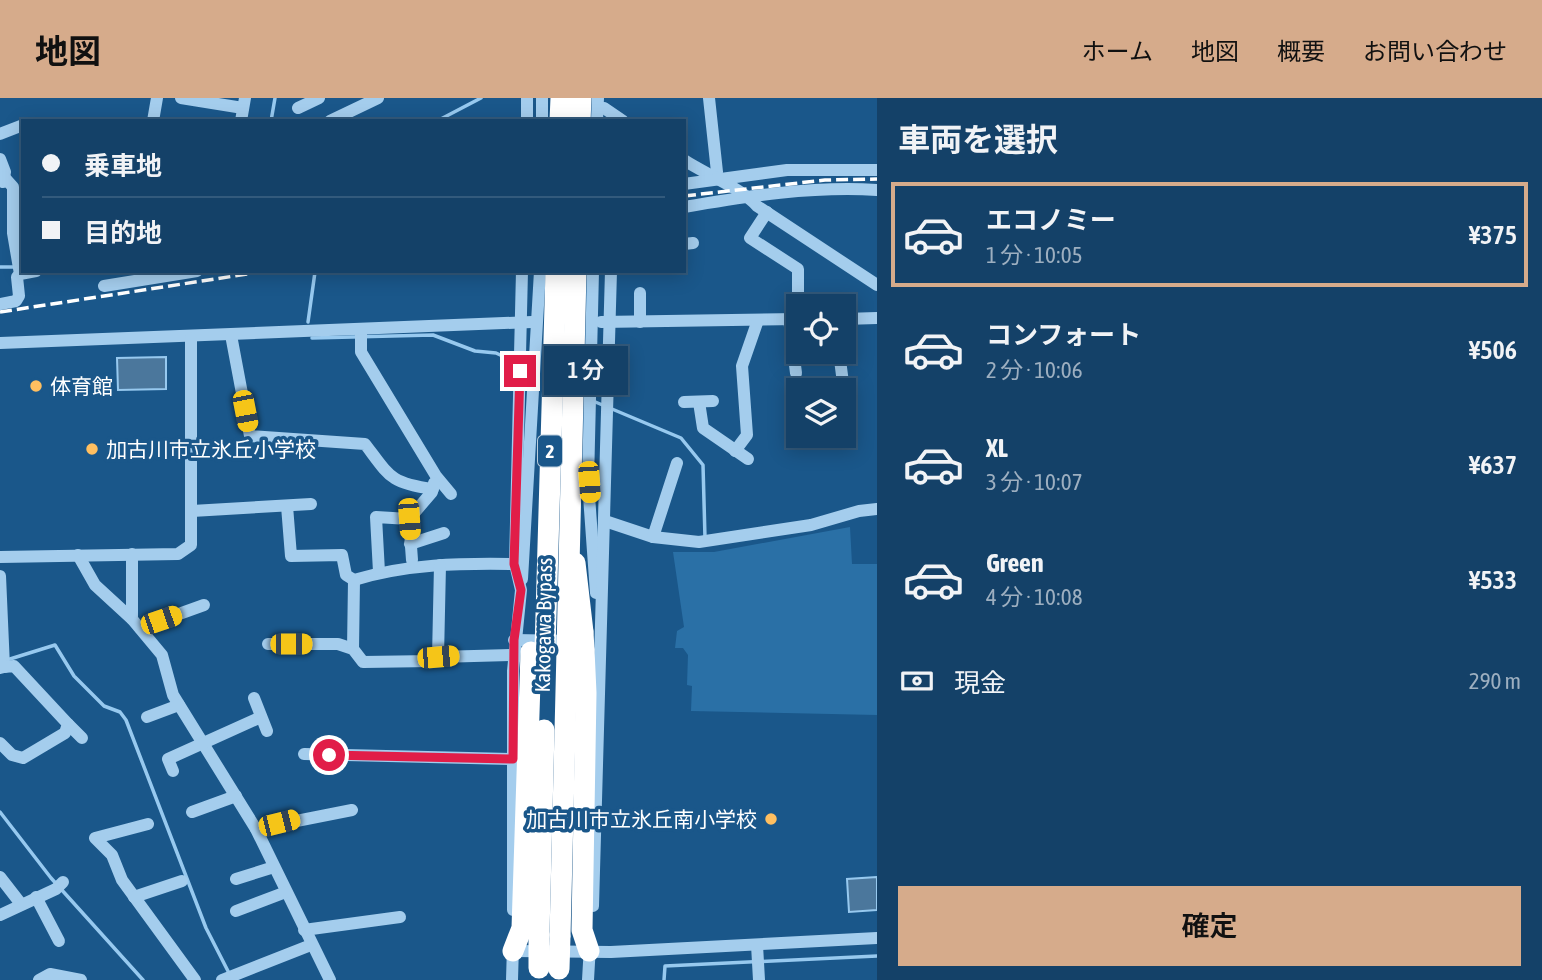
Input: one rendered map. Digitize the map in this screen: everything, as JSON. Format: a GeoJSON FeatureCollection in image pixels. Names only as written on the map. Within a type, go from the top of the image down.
{"type":"FeatureCollection","features":[{"type":"Feature","properties":{"kind":"highway"},"geometry":{"type":"LineString","coordinates":[[560,119],[561,98]]}},
{"type":"Feature","properties":{"kind":"highway"},"geometry":{"type":"LineString","coordinates":[[580,119],[581,98]]}},
{"type":"Feature","properties":{"kind":"highway","name":"Kakogawa Bypass"},"geometry":{"type":"LineString","coordinates":[[550,935],[526,649],[547,576],[556,273]]}},
{"type":"Feature","properties":{"kind":"highway","name":"Kakogawa Bypass"},"geometry":{"type":"LineString","coordinates":[[549,974],[550,935],[584,647],[570,519],[576,273]]}},
{"type":"Feature","properties":{"kind":"highway"},"geometry":{"type":"LineString","coordinates":[[584,647],[586,693],[582,930],[589,951]]}},
{"type":"Feature","properties":{"kind":"highway"},"geometry":{"type":"LineString","coordinates":[[513,951],[522,928],[526,649]]}},
{"type":"Feature","properties":{"kind":"street"},"geometry":{"type":"LineString","coordinates":[[153,119],[157,98]]}},
{"type":"Feature","properties":{"kind":"street"},"geometry":{"type":"LineString","coordinates":[[181,98],[243,109]]}},
{"type":"Feature","properties":{"kind":"street"},"geometry":{"type":"LineString","coordinates":[[334,119],[378,98]]}},
{"type":"Feature","properties":{"kind":"street"},"geometry":{"type":"LineString","coordinates":[[527,98],[527,119]]}},
{"type":"Feature","properties":{"kind":"street"},"geometry":{"type":"LineString","coordinates":[[542,98],[542,119]]}},
{"type":"Feature","properties":{"kind":"street"},"geometry":{"type":"LineString","coordinates":[[610,112],[614,98]]}},
{"type":"Feature","properties":{"kind":"street"},"geometry":{"type":"LineString","coordinates":[[709,98],[715,176]]}},
{"type":"Feature","properties":{"kind":"street"},"geometry":{"type":"LineString","coordinates":[[0,134],[21,126]]}},
{"type":"Feature","properties":{"kind":"street"},"geometry":{"type":"LineString","coordinates":[[0,159],[2,180],[13,187],[6,232],[20,274],[19,296],[16,302],[0,304]]}},
{"type":"Feature","properties":{"kind":"street"},"geometry":{"type":"LineString","coordinates":[[686,161],[749,196],[767,212],[877,285]]}},
{"type":"Feature","properties":{"kind":"street"},"geometry":{"type":"LineString","coordinates":[[686,183],[715,176],[787,170],[877,170]]}},
{"type":"Feature","properties":{"kind":"street"},"geometry":{"type":"LineString","coordinates":[[686,207],[749,196],[823,189],[877,190]]}},
{"type":"Feature","properties":{"kind":"street"},"geometry":{"type":"LineString","coordinates":[[767,212],[750,237],[798,270],[797,294]]}},
{"type":"Feature","properties":{"kind":"street"},"geometry":{"type":"LineString","coordinates":[[20,274],[25,273]]}},
{"type":"Feature","properties":{"kind":"street"},"geometry":{"type":"LineString","coordinates":[[104,286],[126,277],[173,273]]}},
{"type":"Feature","properties":{"kind":"street"},"geometry":{"type":"LineString","coordinates":[[512,980],[513,759],[526,649],[521,590],[514,564],[521,364],[527,322],[522,273]]}},
{"type":"Feature","properties":{"kind":"street"},"geometry":{"type":"LineString","coordinates":[[521,590],[526,549],[540,273]]}},
{"type":"Feature","properties":{"kind":"street"},"geometry":{"type":"LineString","coordinates":[[593,273],[589,482],[596,596],[602,622]]}},
{"type":"Feature","properties":{"kind":"street"},"geometry":{"type":"LineString","coordinates":[[268,645],[338,644],[353,649],[363,662],[432,661],[438,657],[584,647],[602,622],[609,410],[605,322],[611,273]]}},
{"type":"Feature","properties":{"kind":"street"},"geometry":{"type":"LineString","coordinates":[[640,293],[640,322]]}},
{"type":"Feature","properties":{"kind":"street"},"geometry":{"type":"LineString","coordinates":[[856,319],[877,318]]}},
{"type":"Feature","properties":{"kind":"street"},"geometry":{"type":"LineString","coordinates":[[605,322],[786,319]]}},
{"type":"Feature","properties":{"kind":"street"},"geometry":{"type":"LineString","coordinates":[[735,451],[747,430],[743,366],[758,320]]}},
{"type":"Feature","properties":{"kind":"street"},"geometry":{"type":"LineString","coordinates":[[0,343],[231,335],[361,335],[527,322]]}},
{"type":"Feature","properties":{"kind":"street"},"geometry":{"type":"LineString","coordinates":[[231,335],[250,436],[365,444],[391,479],[405,485],[434,483]]}},
{"type":"Feature","properties":{"kind":"street"},"geometry":{"type":"LineString","coordinates":[[361,335],[361,352],[434,483],[451,494]]}},
{"type":"Feature","properties":{"kind":"street"},"geometry":{"type":"LineString","coordinates":[[0,557],[178,554],[191,545],[191,338]]}},
{"type":"Feature","properties":{"kind":"street"},"geometry":{"type":"LineString","coordinates":[[796,364],[796,373]]}},
{"type":"Feature","properties":{"kind":"street"},"geometry":{"type":"LineString","coordinates":[[684,402],[713,401]]}},
{"type":"Feature","properties":{"kind":"street"},"geometry":{"type":"LineString","coordinates":[[699,402],[703,428],[712,437],[748,459]]}},
{"type":"Feature","properties":{"kind":"street"},"geometry":{"type":"LineString","coordinates":[[653,537],[677,463]]}},
{"type":"Feature","properties":{"kind":"street"},"geometry":{"type":"LineString","coordinates":[[412,560],[409,519],[434,483]]}},
{"type":"Feature","properties":{"kind":"street"},"geometry":{"type":"LineString","coordinates":[[192,511],[311,504]]}},
{"type":"Feature","properties":{"kind":"street"},"geometry":{"type":"LineString","coordinates":[[288,506],[291,556],[342,555],[346,575],[354,580],[379,572],[455,562],[514,564]]}},
{"type":"Feature","properties":{"kind":"street"},"geometry":{"type":"LineString","coordinates":[[605,521],[653,537],[704,541],[811,525],[859,511],[877,509]]}},
{"type":"Feature","properties":{"kind":"street"},"geometry":{"type":"LineString","coordinates":[[379,572],[376,517],[409,519]]}},
{"type":"Feature","properties":{"kind":"street"},"geometry":{"type":"LineString","coordinates":[[411,544],[444,533]]}},
{"type":"Feature","properties":{"kind":"street"},"geometry":{"type":"LineString","coordinates":[[132,554],[136,623]]}},
{"type":"Feature","properties":{"kind":"street"},"geometry":{"type":"LineString","coordinates":[[78,555],[95,585],[136,623],[162,655],[173,695],[256,829],[330,980]]}},
{"type":"Feature","properties":{"kind":"street"},"geometry":{"type":"LineString","coordinates":[[438,657],[440,565]]}},
{"type":"Feature","properties":{"kind":"street"},"geometry":{"type":"LineString","coordinates":[[0,576],[2,667],[14,666],[82,738]]}},
{"type":"Feature","properties":{"kind":"street"},"geometry":{"type":"LineString","coordinates":[[353,649],[354,580]]}},
{"type":"Feature","properties":{"kind":"street"},"geometry":{"type":"LineString","coordinates":[[136,623],[204,605]]}},
{"type":"Feature","properties":{"kind":"street"},"geometry":{"type":"LineString","coordinates":[[254,698],[267,731]]}},
{"type":"Feature","properties":{"kind":"street"},"geometry":{"type":"LineString","coordinates":[[147,717],[179,705]]}},
{"type":"Feature","properties":{"kind":"street"},"geometry":{"type":"LineString","coordinates":[[173,771],[168,759],[261,717]]}},
{"type":"Feature","properties":{"kind":"street"},"geometry":{"type":"LineString","coordinates":[[0,743],[12,755],[23,758],[65,733],[68,724]]}},
{"type":"Feature","properties":{"kind":"street"},"geometry":{"type":"LineString","coordinates":[[304,754],[513,759]]}},
{"type":"Feature","properties":{"kind":"street"},"geometry":{"type":"LineString","coordinates":[[192,812],[236,796]]}},
{"type":"Feature","properties":{"kind":"street"},"geometry":{"type":"LineString","coordinates":[[256,829],[352,810]]}},
{"type":"Feature","properties":{"kind":"street"},"geometry":{"type":"LineString","coordinates":[[148,824],[135,834],[94,838],[112,855],[122,880],[195,980]]}},
{"type":"Feature","properties":{"kind":"street"},"geometry":{"type":"LineString","coordinates":[[236,879],[274,867]]}},
{"type":"Feature","properties":{"kind":"street"},"geometry":{"type":"LineString","coordinates":[[0,877],[21,904]]}},
{"type":"Feature","properties":{"kind":"street"},"geometry":{"type":"LineString","coordinates":[[134,897],[182,881]]}},
{"type":"Feature","properties":{"kind":"street"},"geometry":{"type":"LineString","coordinates":[[0,915],[59,886]]}},
{"type":"Feature","properties":{"kind":"street"},"geometry":{"type":"LineString","coordinates":[[236,911],[286,892]]}},
{"type":"Feature","properties":{"kind":"street"},"geometry":{"type":"LineString","coordinates":[[36,897],[59,941]]}},
{"type":"Feature","properties":{"kind":"street"},"geometry":{"type":"LineString","coordinates":[[304,930],[400,917]]}},
{"type":"Feature","properties":{"kind":"street"},"geometry":{"type":"LineString","coordinates":[[513,951],[589,951],[877,938]]}},
{"type":"Feature","properties":{"kind":"street"},"geometry":{"type":"LineString","coordinates":[[228,978],[311,945]]}},
{"type":"Feature","properties":{"kind":"street"},"geometry":{"type":"LineString","coordinates":[[757,945],[759,980]]}},
{"type":"Feature","properties":{"kind":"street"},"geometry":{"type":"LineString","coordinates":[[587,980],[589,951]]}},
{"type":"Feature","properties":{"kind":"street"},"geometry":{"type":"LineString","coordinates":[[39,980],[51,974],[81,980]]}},
{"type":"Feature","properties":{"kind":"shaded area"},"geometry":{"type":"Polygon","coordinates":[[[166,357],[166,389],[118,390],[117,358],[166,357]]]}},
{"type":"Feature","properties":{"kind":"shaded area"},"geometry":{"type":"Polygon","coordinates":[[[850,527],[852,564],[877,564],[877,715],[691,711],[692,686],[687,685],[688,655],[683,648],[675,648],[677,631],[684,627],[673,552],[714,552],[850,527]]]}},
{"type":"Feature","properties":{"kind":"shaded area"},"geometry":{"type":"Polygon","coordinates":[[[877,877],[877,910],[849,912],[847,879],[877,877]]]}},
{"type":"Feature","properties":{"kind":"waterway"},"geometry":{"type":"LineString","coordinates":[[271,119],[275,98]]}},
{"type":"Feature","properties":{"kind":"waterway"},"geometry":{"type":"LineString","coordinates":[[441,119],[481,98]]}},
{"type":"Feature","properties":{"kind":"waterway"},"geometry":{"type":"LineString","coordinates":[[0,267],[15,267]]}},
{"type":"Feature","properties":{"kind":"waterway"},"geometry":{"type":"LineString","coordinates":[[308,322],[315,273]]}},
{"type":"Feature","properties":{"kind":"waterway"},"geometry":{"type":"LineString","coordinates":[[312,338],[433,335],[475,351],[496,353],[530,369]]}},
{"type":"Feature","properties":{"kind":"waterway"},"geometry":{"type":"LineString","coordinates":[[593,401],[681,438],[703,465],[705,538]]}},
{"type":"Feature","properties":{"kind":"waterway"},"geometry":{"type":"LineString","coordinates":[[10,659],[55,645],[74,676],[104,706],[120,712],[126,720],[206,928],[230,975]]}},
{"type":"Feature","properties":{"kind":"waterway"},"geometry":{"type":"LineString","coordinates":[[0,812],[51,878],[143,980]]}},
{"type":"Feature","properties":{"kind":"waterway"},"geometry":{"type":"LineString","coordinates":[[664,980],[665,966],[877,956]]}},
{"type":"Feature","properties":{"kind":"railway"},"geometry":{"type":"LineString","coordinates":[[686,196],[825,180],[877,179]]}},
{"type":"Feature","properties":{"kind":"railway"},"geometry":{"type":"LineString","coordinates":[[0,312],[254,273]]}},
{"type":"Feature","properties":{"kind":"place","name":"体育館"},"geometry":{"type":"Point","coordinates":[36,386]}},
{"type":"Feature","properties":{"kind":"place","name":"加古川市立氷丘小学校"},"geometry":{"type":"Point","coordinates":[92,449]}},
{"type":"Feature","properties":{"kind":"place","name":"加古川市立氷丘南小学校"},"geometry":{"type":"Point","coordinates":[771,819]}},
{"type":"Feature","properties":{"kind":"route"},"geometry":{"type":"LineString","coordinates":[[329,755],[513,759],[514,640],[521,590],[514,564],[520,371]]}}]}
